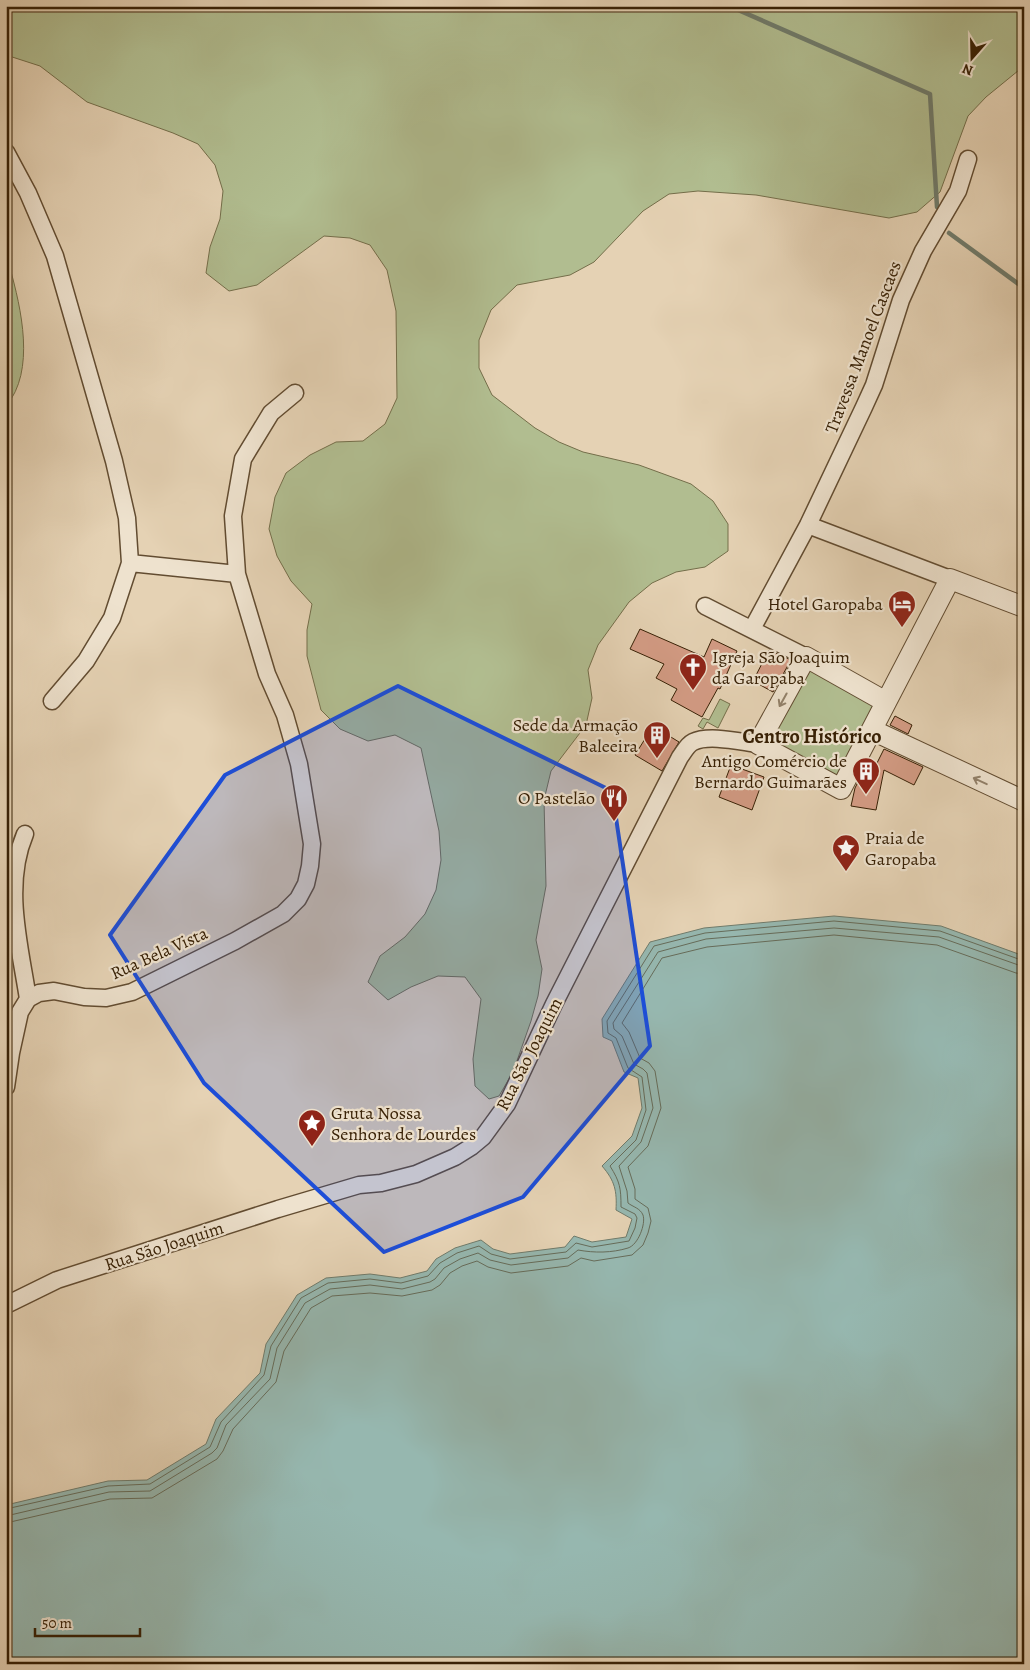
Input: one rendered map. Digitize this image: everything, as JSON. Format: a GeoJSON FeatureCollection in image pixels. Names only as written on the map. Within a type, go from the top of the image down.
{"type":"FeatureCollection","features":[{"type":"Feature","properties":{"kind":"street"},"geometry":{"type":"LineString","coordinates":[[6,152],[28,193],[55,256],[114,462],[127,518],[130,563],[112,618],[86,661],[52,701]]}},
{"type":"Feature","properties":{"kind":"street","name":"Travessa Manoel Cascaes"},"geometry":{"type":"LineString","coordinates":[[752,629],[808,525],[864,408],[874,384],[900,300],[923,251],[958,191],[968,159]]}},
{"type":"Feature","properties":{"kind":"street","name":"Rua Bela Vista"},"geometry":{"type":"LineString","coordinates":[[28,999],[39,993],[54,990],[84,997],[106,998],[132,992],[235,941],[284,914],[298,899],[306,884],[312,844],[299,764],[285,715],[267,674],[236,574],[234,516],[243,459],[271,413],[295,393]]}},
{"type":"Feature","properties":{"kind":"street"},"geometry":{"type":"LineString","coordinates":[[808,525],[1024,607]]}},
{"type":"Feature","properties":{"kind":"street"},"geometry":{"type":"LineString","coordinates":[[130,563],[236,574]]}},
{"type":"Feature","properties":{"kind":"street"},"geometry":{"type":"LineString","coordinates":[[950,579],[872,730],[1024,801]]}},
{"type":"Feature","properties":{"kind":"street"},"geometry":{"type":"LineString","coordinates":[[705,606],[806,657],[886,702]]}},
{"type":"Feature","properties":{"kind":"street"},"geometry":{"type":"LineString","coordinates":[[758,744],[806,657]]}},
{"type":"Feature","properties":{"kind":"street","name":"Rua São Joaquim"},"geometry":{"type":"LineString","coordinates":[[6,1305],[57,1280],[278,1208],[359,1186],[381,1183],[416,1174],[471,1147],[483,1137],[507,1104],[554,1004],[680,758],[689,745],[694,741],[715,738],[758,744],[842,789],[872,730]]}},
{"type":"Feature","properties":{"kind":"street"},"geometry":{"type":"LineString","coordinates":[[6,1087],[20,1012],[28,999],[15,911],[14,888],[18,855],[25,834]]}},
{"type":"Feature","properties":{"kind":"highlighted area"},"geometry":{"type":"Polygon","coordinates":[[[398,686],[612,791],[650,1046],[523,1197],[384,1252],[204,1083],[110,935],[225,775],[398,686]]]}},
{"type":"Feature","properties":{"kind":"green space"},"geometry":{"type":"Polygon","coordinates":[[[6,6],[1024,6],[1024,66],[986,97],[968,116],[940,192],[917,212],[889,218],[756,195],[698,191],[669,194],[643,211],[594,262],[570,275],[517,285],[491,310],[479,340],[479,368],[492,395],[535,428],[559,442],[583,452],[639,465],[691,484],[713,501],[728,524],[728,551],[705,567],[676,572],[652,583],[629,602],[598,645],[588,670],[592,698],[586,725],[551,771],[544,800],[546,886],[536,940],[542,969],[538,996],[513,1072],[499,1096],[489,1099],[475,1086],[473,1059],[481,999],[465,977],[438,976],[411,987],[388,1000],[368,982],[380,956],[405,937],[425,914],[436,890],[441,860],[439,831],[421,748],[395,735],[368,741],[340,729],[321,710],[307,656],[307,630],[312,604],[291,581],[277,556],[269,529],[275,497],[286,473],[310,455],[336,442],[363,441],[385,424],[397,398],[396,311],[387,270],[370,245],[350,238],[324,236],[257,285],[229,291],[206,273],[210,247],[220,219],[223,191],[215,165],[198,144],[87,102],[40,66],[6,55],[6,6]]]}},
{"type":"Feature","properties":{"kind":"green space"},"geometry":{"type":"Polygon","coordinates":[[[6,262],[10,268],[18,302],[23,339],[23,358],[21,375],[15,392],[6,406],[6,262]]]}},
{"type":"Feature","properties":{"kind":"green space"},"geometry":{"type":"Polygon","coordinates":[[[809,666],[881,706],[841,778],[768,741],[809,666]]]}},
{"type":"Feature","properties":{"kind":"green space"},"geometry":{"type":"Polygon","coordinates":[[[720,699],[730,704],[718,728],[707,722],[703,729],[698,726],[703,718],[709,720],[720,699]]]}},
{"type":"Feature","properties":{"kind":"water"},"geometry":{"type":"Polygon","coordinates":[[[834,916],[941,926],[1024,956],[1024,1664],[6,1664],[6,1505],[108,1481],[147,1480],[206,1444],[216,1419],[260,1373],[266,1344],[297,1295],[326,1278],[370,1274],[400,1278],[427,1271],[436,1259],[455,1248],[481,1240],[493,1249],[510,1254],[565,1247],[574,1236],[592,1242],[626,1237],[632,1219],[616,1210],[614,1186],[602,1166],[632,1136],[642,1108],[638,1078],[624,1072],[612,1041],[603,1037],[602,1019],[650,942],[704,928],[834,916]]]}},
{"type":"Feature","properties":{"kind":"building"},"geometry":{"type":"Polygon","coordinates":[[[640,629],[704,657],[712,639],[737,651],[720,689],[718,688],[702,717],[671,700],[677,689],[656,678],[664,664],[630,649],[640,629]]]}},
{"type":"Feature","properties":{"kind":"building"},"geometry":{"type":"Polygon","coordinates":[[[769,650],[791,660],[773,692],[753,681],[769,650]]]}},
{"type":"Feature","properties":{"kind":"building"},"geometry":{"type":"Polygon","coordinates":[[[895,716],[912,725],[908,734],[890,725],[895,716]]]}},
{"type":"Feature","properties":{"kind":"building","name":"Sede da Armação Baleeira"},"geometry":{"type":"Polygon","coordinates":[[[653,726],[679,742],[662,771],[635,755],[653,726]]]}},
{"type":"Feature","properties":{"kind":"building"},"geometry":{"type":"Polygon","coordinates":[[[884,749],[923,767],[914,785],[884,770],[876,810],[851,806],[859,780],[868,781],[884,749]]]}},
{"type":"Feature","properties":{"kind":"building"},"geometry":{"type":"Polygon","coordinates":[[[731,765],[764,777],[752,810],[719,797],[731,765]]]}},
{"type":"Feature","properties":{"kind":"waterway"},"geometry":{"type":"LineString","coordinates":[[729,6],[930,94],[937,207]]}},
{"type":"Feature","properties":{"kind":"waterway"},"geometry":{"type":"LineString","coordinates":[[949,233],[1024,288]]}},
{"type":"Feature","properties":{"kind":"place","name":"Hotel Garopaba"},"geometry":{"type":"Point","coordinates":[902,628]}},
{"type":"Feature","properties":{"kind":"place","name":"Igreja São Joaquim da Garopaba"},"geometry":{"type":"Point","coordinates":[693,691]}},
{"type":"Feature","properties":{"kind":"place","name":"Sede da Armação Baleeira"},"geometry":{"type":"Point","coordinates":[657,759]}},
{"type":"Feature","properties":{"kind":"place","name":"Antigo Comércio de Bernardo Guimarães"},"geometry":{"type":"Point","coordinates":[866,795]}},
{"type":"Feature","properties":{"kind":"place","name":"O Pastelão"},"geometry":{"type":"Point","coordinates":[614,822]}},
{"type":"Feature","properties":{"kind":"place","name":"Praia de Garopaba"},"geometry":{"type":"Point","coordinates":[846,872]}},
{"type":"Feature","properties":{"kind":"place","name":"Gruta Nossa Senhora de Lourdes"},"geometry":{"type":"Point","coordinates":[312,1147]}},
{"type":"Feature","properties":{"kind":"district","name":"Centro Histórico"},"geometry":{"type":"Point","coordinates":[812,736]}}]}
